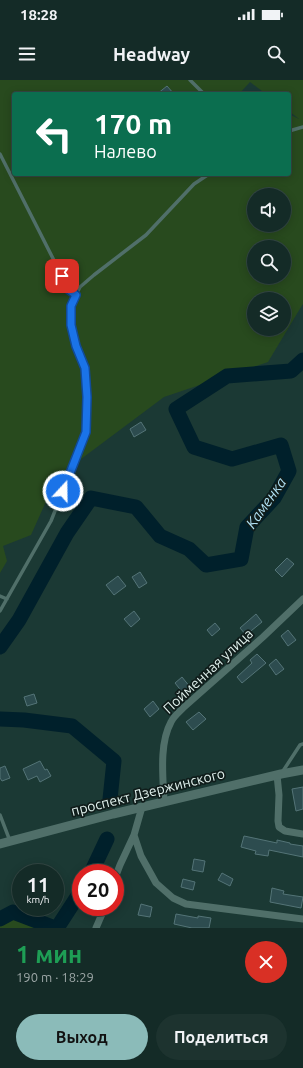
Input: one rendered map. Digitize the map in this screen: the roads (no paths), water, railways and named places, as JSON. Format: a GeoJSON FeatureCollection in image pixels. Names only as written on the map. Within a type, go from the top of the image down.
{"type":"FeatureCollection","features":[{"type":"Feature","properties":{"kind":"street","name":"Пойменная улица"},"geometry":{"type":"LineString","coordinates":[[164,801],[164,747],[167,731],[172,720],[183,708],[263,637],[303,598]]}},
{"type":"Feature","properties":{"kind":"street","name":"проспект Дзержинского"},"geometry":{"type":"LineString","coordinates":[[0,844],[164,801],[279,774],[303,770]]}},
{"type":"Feature","properties":{"kind":"street"},"geometry":{"type":"LineString","coordinates":[[279,774],[279,827],[285,831],[303,834]]}},
{"type":"Feature","properties":{"kind":"street"},"geometry":{"type":"LineString","coordinates":[[120,864],[134,835],[142,807]]}},
{"type":"Feature","properties":{"kind":"street"},"geometry":{"type":"LineString","coordinates":[[134,835],[141,856],[156,883],[173,898],[186,904],[303,919]]}},
{"type":"Feature","properties":{"kind":"street"},"geometry":{"type":"LineString","coordinates":[[96,928],[101,916]]}},
{"type":"Feature","properties":{"kind":"lane"},"geometry":{"type":"LineString","coordinates":[[190,80],[202,92]]}},
{"type":"Feature","properties":{"kind":"lane"},"geometry":{"type":"LineString","coordinates":[[291,130],[303,127]]}},
{"type":"Feature","properties":{"kind":"lane"},"geometry":{"type":"LineString","coordinates":[[0,154],[69,290],[76,295]]}},
{"type":"Feature","properties":{"kind":"lane"},"geometry":{"type":"LineString","coordinates":[[0,611],[51,521],[86,432],[87,397],[85,368],[76,346],[71,325],[71,306],[76,295],[80,287],[146,235],[194,184],[206,176]]}},
{"type":"Feature","properties":{"kind":"lane"},"geometry":{"type":"LineString","coordinates":[[0,596],[7,599]]}},
{"type":"Feature","properties":{"kind":"lane"},"geometry":{"type":"LineString","coordinates":[[279,774],[300,745],[303,744]]}},
{"type":"Feature","properties":{"kind":"lane"},"geometry":{"type":"LineString","coordinates":[[0,814],[10,841]]}},
{"type":"Feature","properties":{"kind":"waterway","name":"Каменка"},"geometry":{"type":"LineString","coordinates":[[0,647],[19,620],[67,533],[91,498],[136,507],[160,536],[189,549],[206,565],[241,559],[247,527],[274,498],[289,471],[281,445],[232,459],[194,447],[176,409],[227,376],[291,371],[303,360]]}},
{"type":"Feature","properties":{"kind":"waterway","name":"Каменка"},"geometry":{"type":"LineString","coordinates":[[0,719],[24,720],[72,726],[114,761],[110,799]]}},
{"type":"Feature","properties":{"kind":"waterway","name":"Каменка"},"geometry":{"type":"LineString","coordinates":[[95,864],[107,839]]}},
{"type":"Feature","properties":{"kind":"waterway","name":"Каменка"},"geometry":{"type":"LineString","coordinates":[[57,928],[72,905]]}},
{"type":"Feature","properties":{"kind":"waterway","name":"Каменка"},"geometry":{"type":"LineString","coordinates":[[0,919],[13,912],[55,928]]}}]}
